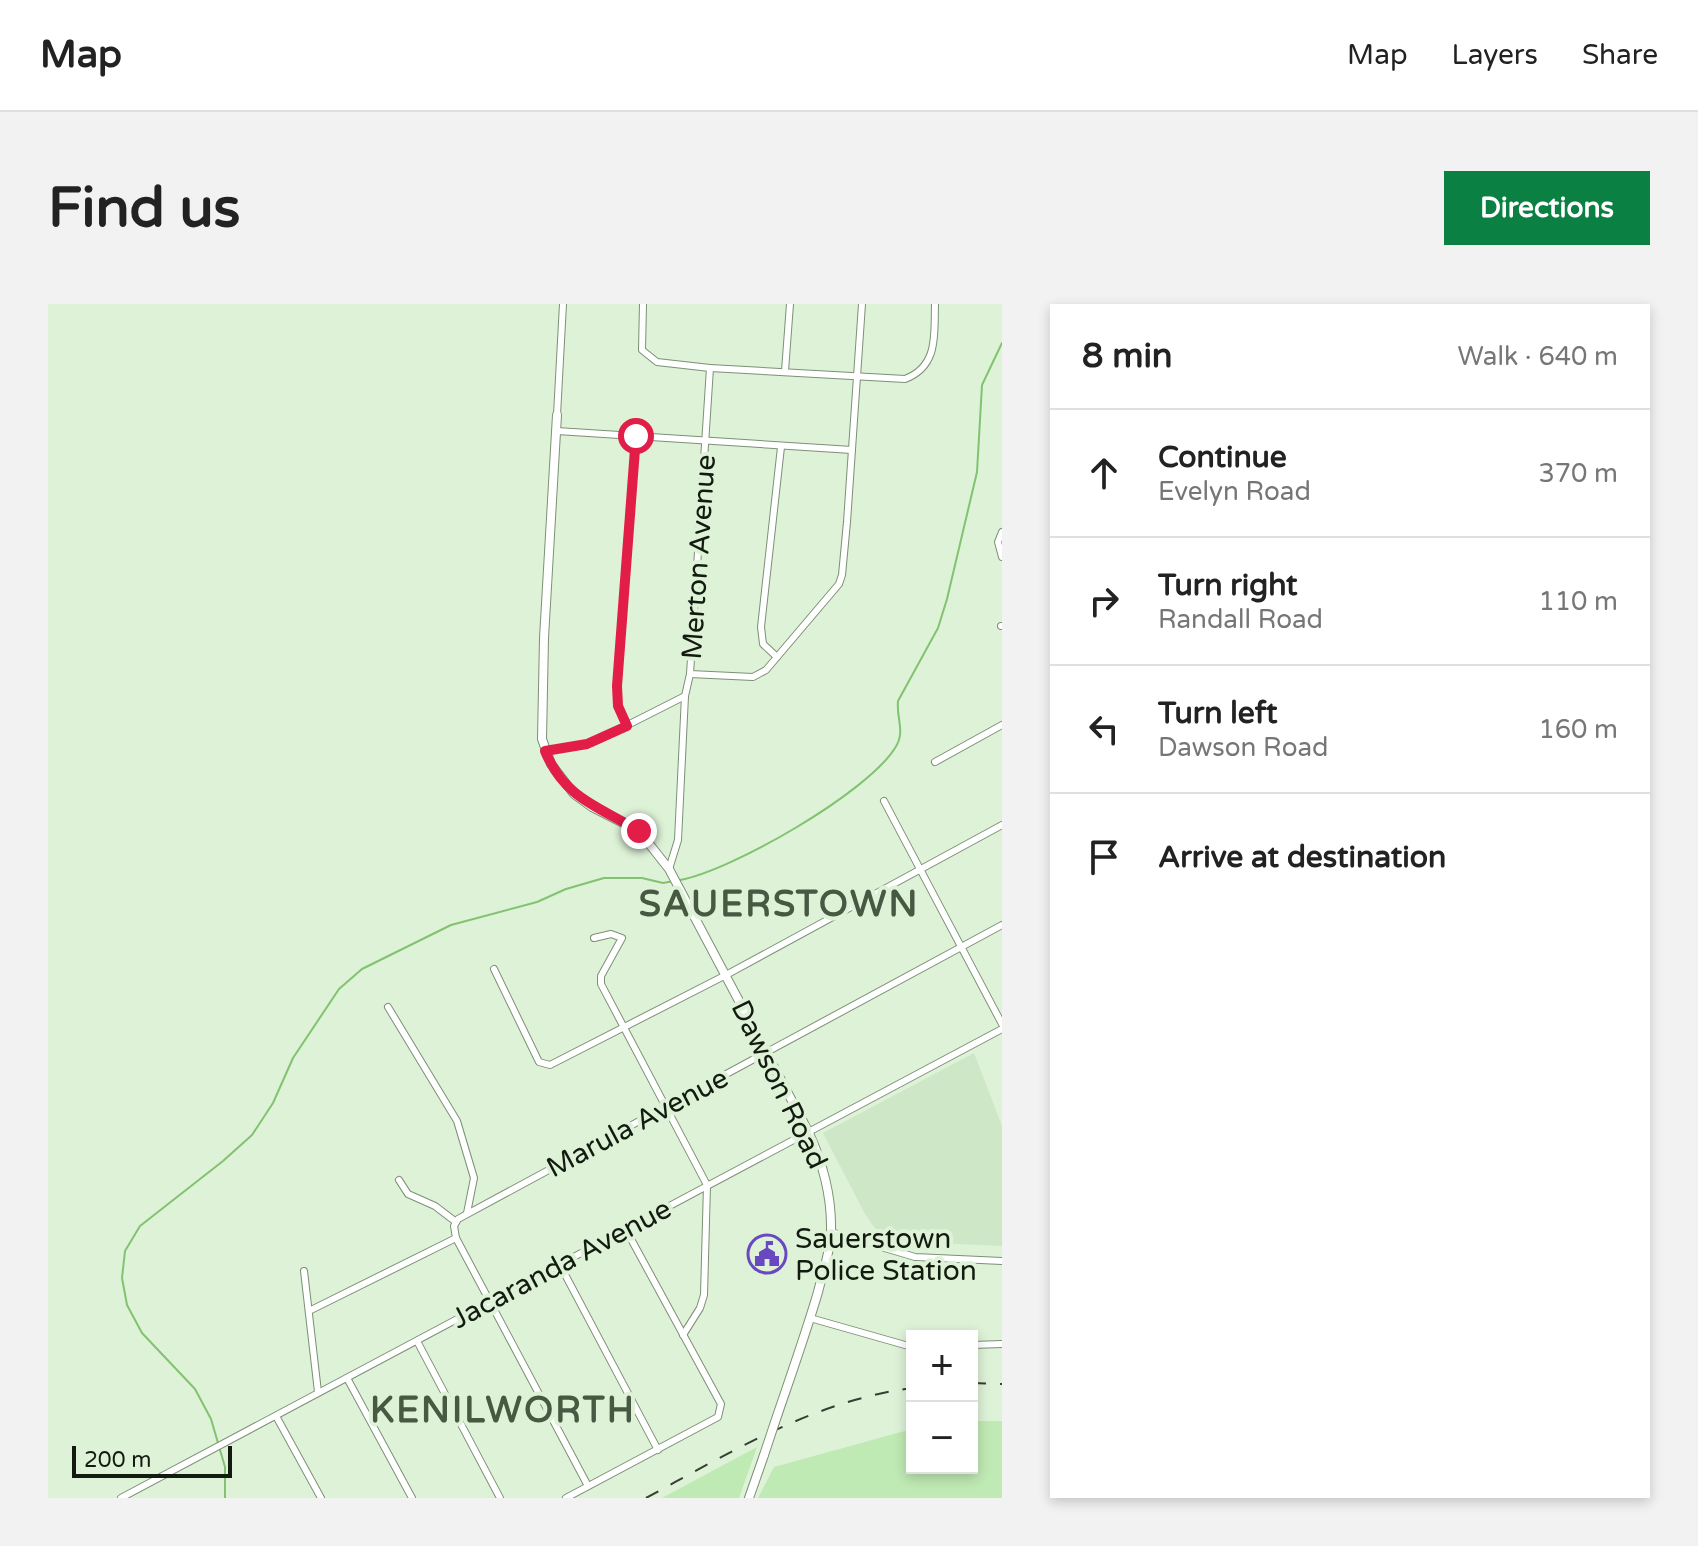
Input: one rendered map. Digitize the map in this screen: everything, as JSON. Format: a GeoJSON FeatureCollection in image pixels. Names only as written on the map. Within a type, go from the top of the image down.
{"type":"FeatureCollection","features":[{"type":"Feature","properties":{"kind":"street"},"geometry":{"type":"LineString","coordinates":[[563,304],[544,638],[541,724],[545,751],[562,781],[574,794],[639,831],[669,870]]}},
{"type":"Feature","properties":{"kind":"street"},"geometry":{"type":"LineString","coordinates":[[643,304],[641,347],[644,354],[657,362],[905,379],[920,372],[933,353],[935,304]]}},
{"type":"Feature","properties":{"kind":"street"},"geometry":{"type":"LineString","coordinates":[[785,371],[790,304]]}},
{"type":"Feature","properties":{"kind":"street"},"geometry":{"type":"LineString","coordinates":[[690,674],[753,677],[766,670],[835,589],[842,575],[862,304]]}},
{"type":"Feature","properties":{"kind":"street","name":"Merton Avenue"},"geometry":{"type":"LineString","coordinates":[[669,870],[678,840],[685,696],[690,674],[710,368]]}},
{"type":"Feature","properties":{"kind":"street"},"geometry":{"type":"LineString","coordinates":[[557,431],[852,450]]}},
{"type":"Feature","properties":{"kind":"street"},"geometry":{"type":"LineString","coordinates":[[627,726],[618,706],[617,686],[636,436]]}},
{"type":"Feature","properties":{"kind":"street"},"geometry":{"type":"LineString","coordinates":[[777,657],[763,644],[761,627],[781,447]]}},
{"type":"Feature","properties":{"kind":"street"},"geometry":{"type":"LineString","coordinates":[[1002,532],[998,542],[1002,557]]}},
{"type":"Feature","properties":{"kind":"street"},"geometry":{"type":"LineString","coordinates":[[545,751],[587,744],[685,696]]}},
{"type":"Feature","properties":{"kind":"street"},"geometry":{"type":"LineString","coordinates":[[935,762],[1002,725]]}},
{"type":"Feature","properties":{"kind":"street"},"geometry":{"type":"LineString","coordinates":[[884,801],[1002,1026]]}},
{"type":"Feature","properties":{"kind":"street"},"geometry":{"type":"LineString","coordinates":[[494,969],[539,1062],[544,1065],[555,1063],[726,975],[1002,825]]}},
{"type":"Feature","properties":{"kind":"street","name":"Dawson Road"},"geometry":{"type":"LineString","coordinates":[[669,870],[808,1131],[821,1158],[827,1181],[831,1232],[827,1261],[749,1498]]}},
{"type":"Feature","properties":{"kind":"street","name":"Marula Avenue"},"geometry":{"type":"LineString","coordinates":[[456,1222],[467,1213],[1002,925]]}},
{"type":"Feature","properties":{"kind":"street"},"geometry":{"type":"LineString","coordinates":[[594,938],[611,934],[622,939],[600,980],[707,1185],[704,1295],[700,1308],[683,1335]]}},
{"type":"Feature","properties":{"kind":"street"},"geometry":{"type":"LineString","coordinates":[[388,1007],[457,1121],[474,1178],[467,1213]]}},
{"type":"Feature","properties":{"kind":"street","name":"Jacaranda Avenue"},"geometry":{"type":"LineString","coordinates":[[121,1498],[1002,1026]]}},
{"type":"Feature","properties":{"kind":"street"},"geometry":{"type":"LineString","coordinates":[[399,1180],[408,1194],[435,1206],[456,1222],[456,1238],[588,1486]]}},
{"type":"Feature","properties":{"kind":"street"},"geometry":{"type":"LineString","coordinates":[[566,1498],[718,1417],[721,1404],[625,1228]]}},
{"type":"Feature","properties":{"kind":"street"},"geometry":{"type":"LineString","coordinates":[[831,1232],[915,1257],[1002,1261]]}},
{"type":"Feature","properties":{"kind":"street"},"geometry":{"type":"LineString","coordinates":[[309,1311],[456,1238]]}},
{"type":"Feature","properties":{"kind":"street"},"geometry":{"type":"LineString","coordinates":[[560,1265],[658,1450]]}},
{"type":"Feature","properties":{"kind":"street"},"geometry":{"type":"LineString","coordinates":[[304,1271],[318,1392]]}},
{"type":"Feature","properties":{"kind":"street"},"geometry":{"type":"LineString","coordinates":[[810,1318],[906,1345]]}},
{"type":"Feature","properties":{"kind":"street"},"geometry":{"type":"LineString","coordinates":[[417,1341],[500,1498]]}},
{"type":"Feature","properties":{"kind":"street"},"geometry":{"type":"LineString","coordinates":[[978,1345],[1002,1344]]}},
{"type":"Feature","properties":{"kind":"street"},"geometry":{"type":"LineString","coordinates":[[347,1378],[412,1498]]}},
{"type":"Feature","properties":{"kind":"street"},"geometry":{"type":"LineString","coordinates":[[276,1416],[321,1498]]}},
{"type":"Feature","properties":{"kind":"shaded area"},"geometry":{"type":"Polygon","coordinates":[[[974,1053],[1002,1126],[1002,1246],[957,1244],[926,1247],[883,1234],[865,1214],[823,1133],[974,1053]]]}},
{"type":"Feature","properties":{"kind":"shaded area"},"geometry":{"type":"Polygon","coordinates":[[[978,1421],[1002,1421],[1002,1498],[758,1498],[774,1467],[906,1431],[906,1474],[978,1474],[978,1421]]]}},
{"type":"Feature","properties":{"kind":"shaded area"},"geometry":{"type":"Polygon","coordinates":[[[757,1447],[739,1498],[662,1498],[757,1447]]]}},
{"type":"Feature","properties":{"kind":"waterway"},"geometry":{"type":"LineString","coordinates":[[680,880],[731,862],[796,828],[857,786],[895,748],[900,731],[898,701],[938,628],[947,599],[977,472],[982,385],[1002,343]]}},
{"type":"Feature","properties":{"kind":"waterway"},"geometry":{"type":"LineString","coordinates":[[225,1498],[225,1467],[211,1419],[195,1389],[142,1333],[127,1305],[122,1278],[125,1251],[140,1226],[252,1135],[273,1103],[293,1058],[339,989],[362,969],[451,925],[537,902],[566,889],[604,878],[642,878],[663,883],[674,881]]}},
{"type":"Feature","properties":{"kind":"railway"},"geometry":{"type":"LineString","coordinates":[[978,1383],[1002,1384]]}},
{"type":"Feature","properties":{"kind":"railway"},"geometry":{"type":"LineString","coordinates":[[646,1498],[742,1446],[807,1416],[841,1404],[906,1389]]}},
{"type":"Feature","properties":{"kind":"place","name":"Sauerstown Police Station"},"geometry":{"type":"Point","coordinates":[767,1254]}},
{"type":"Feature","properties":{"kind":"district","name":"SAUERSTOWN"},"geometry":{"type":"Point","coordinates":[779,903]}},
{"type":"Feature","properties":{"kind":"district","name":"KENILWORTH"},"geometry":{"type":"Point","coordinates":[503,1409]}},
{"type":"Feature","properties":{"kind":"route"},"geometry":{"type":"LineString","coordinates":[[636,436],[617,686],[618,706],[627,726],[587,744],[545,751],[562,781],[574,794],[639,831]]}}]}
